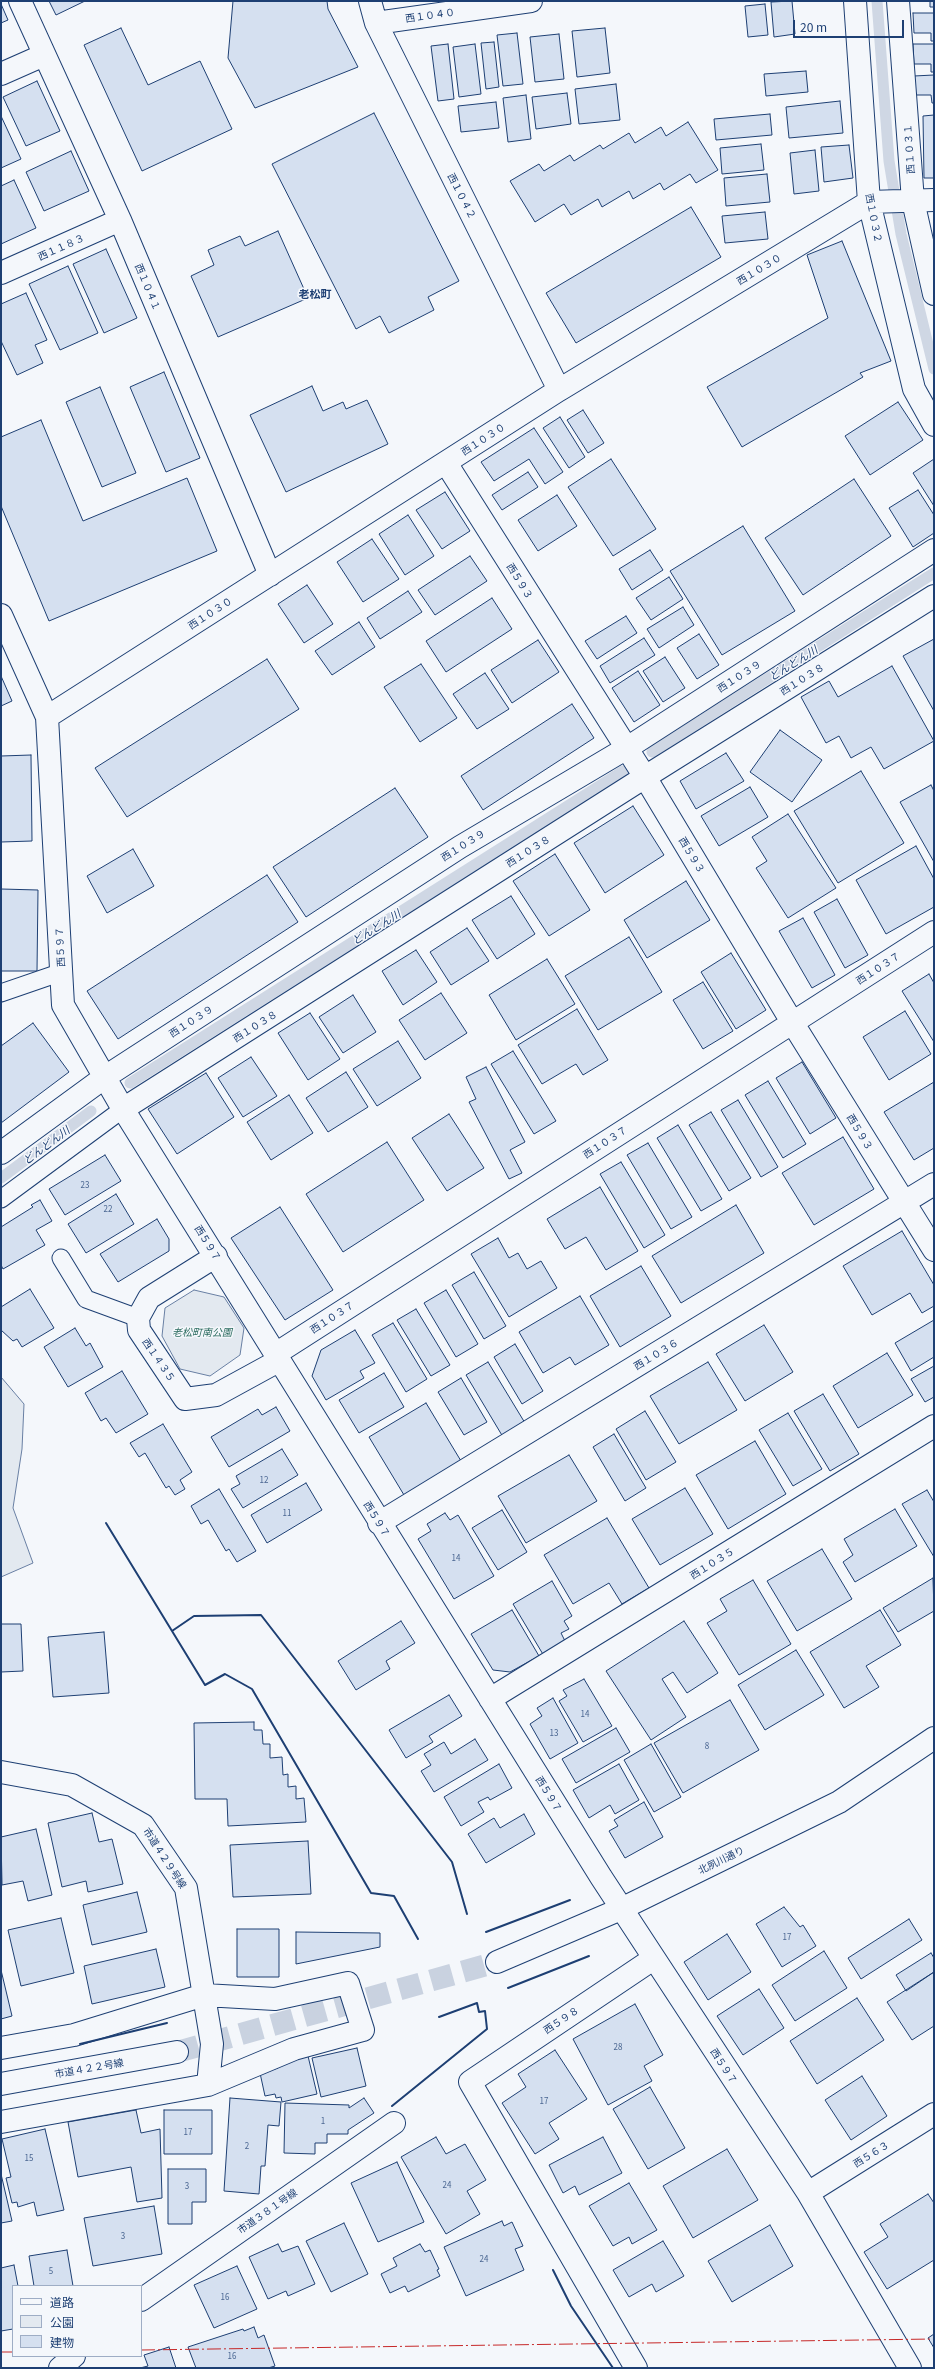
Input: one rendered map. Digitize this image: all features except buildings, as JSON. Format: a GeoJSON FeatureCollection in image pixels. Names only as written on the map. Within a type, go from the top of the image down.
{"type":"FeatureCollection","features":[{"type":"Feature","properties":{"kind":"street","name":"西１０４１"},"geometry":{"type":"LineString","coordinates":[[20,1],[120,220],[270,575]]}},
{"type":"Feature","properties":{"kind":"street","name":"西１０４２"},"geometry":{"type":"LineString","coordinates":[[370,1],[376,23],[559,390]]}},
{"type":"Feature","properties":{"kind":"street","name":"西１０４０"},"geometry":{"type":"LineString","coordinates":[[376,23],[531,1]]}},
{"type":"Feature","properties":{"kind":"street","name":"西１０３２"},"geometry":{"type":"LineString","coordinates":[[855,1],[869,202],[914,389],[934,425]]}},
{"type":"Feature","properties":{"kind":"street","name":"西１０３１"},"geometry":{"type":"LineString","coordinates":[[898,1],[934,294]]}},
{"type":"Feature","properties":{"kind":"street"},"geometry":{"type":"LineString","coordinates":[[1,74],[44,55]]}},
{"type":"Feature","properties":{"kind":"street","name":"西１０３０"},"geometry":{"type":"LineString","coordinates":[[47,717],[559,390],[869,202],[923,200]]}},
{"type":"Feature","properties":{"kind":"street","name":"西１１８３"},"geometry":{"type":"LineString","coordinates":[[1,273],[120,220]]}},
{"type":"Feature","properties":{"kind":"street","name":"西５９３"},"geometry":{"type":"LineString","coordinates":[[446,463],[645,777],[792,1022],[903,1203],[934,1250]]}},
{"type":"Feature","properties":{"kind":"street","name":"西１０３９"},"geometry":{"type":"LineString","coordinates":[[1,1153],[105,1077],[460,847],[627,748],[934,550]]}},
{"type":"Feature","properties":{"kind":"street","name":"西１０３８"},"geometry":{"type":"LineString","coordinates":[[123,1109],[645,777],[934,596]]}},
{"type":"Feature","properties":{"kind":"street","name":"西５９７"},"geometry":{"type":"LineString","coordinates":[[1,615],[47,717],[63,1005],[123,1109],[216,1256],[379,1523],[621,1909],[808,2193],[910,2368]]}},
{"type":"Feature","properties":{"kind":"street","name":"西１０３７"},"geometry":{"type":"LineString","coordinates":[[278,1357],[792,1022],[934,932]]}},
{"type":"Feature","properties":{"kind":"street","name":"西１０３６"},"geometry":{"type":"LineString","coordinates":[[379,1523],[934,1184]]}},
{"type":"Feature","properties":{"kind":"street"},"geometry":{"type":"LineString","coordinates":[[138,1318],[149,1298],[216,1256]]}},
{"type":"Feature","properties":{"kind":"street","name":"西１４３５"},"geometry":{"type":"LineString","coordinates":[[138,1318],[139,1330],[185,1398],[216,1395],[278,1357]]}},
{"type":"Feature","properties":{"kind":"street","name":"西１０３５"},"geometry":{"type":"LineString","coordinates":[[490,1699],[934,1426]]}},
{"type":"Feature","properties":{"kind":"street","name":"北夙川通り"},"geometry":{"type":"LineString","coordinates":[[497,1962],[621,1909],[839,1802],[934,1738]]}},
{"type":"Feature","properties":{"kind":"street","name":"市道４２９号線"},"geometry":{"type":"LineString","coordinates":[[1,1772],[72,1785],[143,1824],[186,1888],[212,2044],[208,2085]]}},
{"type":"Feature","properties":{"kind":"street","name":"西５９８"},"geometry":{"type":"LineString","coordinates":[[636,2368],[470,2082],[653,1959]]}},
{"type":"Feature","properties":{"kind":"street"},"geometry":{"type":"LineString","coordinates":[[1,2048],[74,2035],[204,1995],[275,1999],[348,1983],[362,2030],[294,2049],[208,2085],[1,2122]]}},
{"type":"Feature","properties":{"kind":"street","name":"市道４２２号線"},"geometry":{"type":"LineString","coordinates":[[1,2084],[177,2052]]}},
{"type":"Feature","properties":{"kind":"street","name":"西５６３"},"geometry":{"type":"LineString","coordinates":[[808,2193],[934,2114]]}},
{"type":"Feature","properties":{"kind":"street","name":"市道３８１号線"},"geometry":{"type":"LineString","coordinates":[[142,2299],[394,2123]]}},
{"type":"Feature","properties":{"kind":"street"},"geometry":{"type":"LineString","coordinates":[[60,2368],[73,2357]]}},
{"type":"Feature","properties":{"kind":"lane"},"geometry":{"type":"LineString","coordinates":[[1,994],[62,972]]}},
{"type":"Feature","properties":{"kind":"lane"},"geometry":{"type":"LineString","coordinates":[[1,1199],[123,1109]]}},
{"type":"Feature","properties":{"kind":"lane"},"geometry":{"type":"LineString","coordinates":[[61,1258],[86,1299],[138,1318]]}},
{"type":"Feature","properties":{"kind":"green space","name":"老松町南公園"},"geometry":{"type":"Polygon","coordinates":[[[194,1290],[224,1297],[244,1328],[240,1355],[210,1376],[180,1369],[162,1336],[165,1308],[194,1290]]]}},
{"type":"Feature","properties":{"kind":"green space"},"geometry":{"type":"Polygon","coordinates":[[[1,1377],[24,1404],[22,1449],[13,1508],[33,1563],[1,1577],[1,1377]]]}},
{"type":"Feature","properties":{"kind":"waterway"},"geometry":{"type":"LineString","coordinates":[[877,1],[889,161],[901,234],[934,369]]}},
{"type":"Feature","properties":{"kind":"waterway","name":"どんどん川"},"geometry":{"type":"LineString","coordinates":[[652,752],[934,573]]}},
{"type":"Feature","properties":{"kind":"waterway","name":"どんどん川"},"geometry":{"type":"LineString","coordinates":[[130,1083],[623,771]]}},
{"type":"Feature","properties":{"kind":"waterway","name":"どんどん川"},"geometry":{"type":"LineString","coordinates":[[1,1178],[91,1111]]}},
{"type":"Feature","properties":{"kind":"tunnel"},"geometry":{"type":"LineString","coordinates":[[177,2052],[497,1962]]}},
{"type":"Feature","properties":{"kind":"wall"},"geometry":{"type":"LineString","coordinates":[[106,1523],[205,1685],[225,1674],[252,1689],[371,1893],[394,1896],[418,1939]]}},
{"type":"Feature","properties":{"kind":"wall"},"geometry":{"type":"LineString","coordinates":[[172,1631],[194,1616],[261,1615],[452,1862],[467,1914]]}},
{"type":"Feature","properties":{"kind":"wall"},"geometry":{"type":"LineString","coordinates":[[486,1932],[570,1900]]}},
{"type":"Feature","properties":{"kind":"wall"},"geometry":{"type":"LineString","coordinates":[[508,1988],[589,1956]]}},
{"type":"Feature","properties":{"kind":"wall"},"geometry":{"type":"LineString","coordinates":[[392,2106],[487,2029],[485,2011],[479,2012],[477,2003],[439,2017]]}},
{"type":"Feature","properties":{"kind":"wall"},"geometry":{"type":"LineString","coordinates":[[80,2044],[167,2023]]}},
{"type":"Feature","properties":{"kind":"wall"},"geometry":{"type":"LineString","coordinates":[[553,2270],[571,2306],[613,2368]]}},
{"type":"Feature","properties":{"kind":"power"},"geometry":{"type":"LineString","coordinates":[[142,2350],[934,2339]]}},
{"type":"Feature","properties":{"kind":"power"},"geometry":{"type":"LineString","coordinates":[[1,2352],[12,2352]]}},
{"type":"Feature","properties":{"kind":"district","name":"老松町"},"geometry":{"type":"Point","coordinates":[315,294]}}]}
